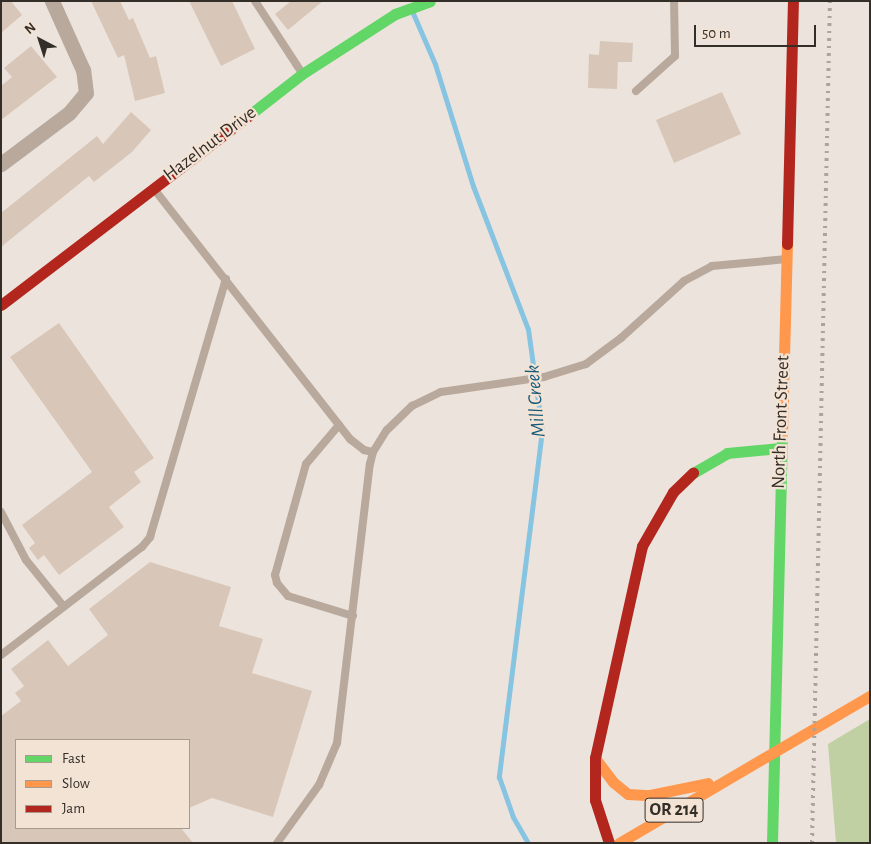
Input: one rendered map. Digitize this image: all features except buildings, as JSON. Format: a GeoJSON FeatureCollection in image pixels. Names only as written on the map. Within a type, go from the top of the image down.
{"type":"FeatureCollection","features":[{"type":"Feature","properties":{"kind":"main road","name":"Hazelnut Drive"},"geometry":{"type":"LineString","coordinates":[[1,305],[302,74],[395,14],[429,1]]}},
{"type":"Feature","properties":{"kind":"main road","name":"North Front Street"},"geometry":{"type":"LineString","coordinates":[[772,843],[780,448],[787,259],[793,1]]}},
{"type":"Feature","properties":{"kind":"main road"},"geometry":{"type":"LineString","coordinates":[[609,843],[595,800],[595,758],[638,559],[656,518],[682,482],[707,461],[732,452],[780,448]]}},
{"type":"Feature","properties":{"kind":"main road","name":"OR 214"},"geometry":{"type":"LineString","coordinates":[[618,843],[870,696]]}},
{"type":"Feature","properties":{"kind":"main road"},"geometry":{"type":"LineString","coordinates":[[595,758],[619,789],[638,796],[730,778]]}},
{"type":"Feature","properties":{"kind":"street"},"geometry":{"type":"LineString","coordinates":[[1,164],[70,113],[86,93],[83,70],[52,1]]}},
{"type":"Feature","properties":{"kind":"lane"},"geometry":{"type":"LineString","coordinates":[[256,1],[302,74]]}},
{"type":"Feature","properties":{"kind":"lane"},"geometry":{"type":"LineString","coordinates":[[636,91],[675,56],[674,1]]}},
{"type":"Feature","properties":{"kind":"lane"},"geometry":{"type":"LineString","coordinates":[[153,188],[339,425],[356,444],[372,452]]}},
{"type":"Feature","properties":{"kind":"lane"},"geometry":{"type":"LineString","coordinates":[[277,843],[318,785],[337,743],[372,452],[398,418],[424,399],[467,387],[544,377],[574,370],[599,356],[698,272],[728,262],[787,259]]}},
{"type":"Feature","properties":{"kind":"lane"},"geometry":{"type":"LineString","coordinates":[[1,655],[142,548],[150,537],[226,279]]}},
{"type":"Feature","properties":{"kind":"lane"},"geometry":{"type":"LineString","coordinates":[[339,425],[306,464],[275,574],[277,583],[288,596],[353,616]]}},
{"type":"Feature","properties":{"kind":"lane"},"geometry":{"type":"LineString","coordinates":[[1,512],[26,560],[64,607]]}},
{"type":"Feature","properties":{"kind":"green space"},"geometry":{"type":"Polygon","coordinates":[[[870,719],[870,843],[836,843],[828,744],[870,719]]]}},
{"type":"Feature","properties":{"kind":"waterway","name":"Mill Creek"},"geometry":{"type":"LineString","coordinates":[[412,11],[435,64],[473,186],[528,329],[542,430],[499,777],[513,817],[528,843]]}},
{"type":"Feature","properties":{"kind":"railway"},"geometry":{"type":"LineString","coordinates":[[812,843],[830,1]]}},
{"type":"Feature","properties":{"kind":"traffic: fast"},"geometry":{"type":"LineString","coordinates":[[248,116],[302,74],[395,14],[430,1]]}},
{"type":"Feature","properties":{"kind":"traffic: fast"},"geometry":{"type":"LineString","coordinates":[[772,843],[782,434]]}},
{"type":"Feature","properties":{"kind":"traffic: fast"},"geometry":{"type":"LineString","coordinates":[[693,473],[727,453],[780,448]]}},
{"type":"Feature","properties":{"kind":"traffic: slow"},"geometry":{"type":"LineString","coordinates":[[782,434],[787,244]]}},
{"type":"Feature","properties":{"kind":"traffic: slow"},"geometry":{"type":"LineString","coordinates":[[619,843],[870,696]]}},
{"type":"Feature","properties":{"kind":"traffic: slow"},"geometry":{"type":"LineString","coordinates":[[595,758],[613,782],[628,794],[650,795],[708,783]]}},
{"type":"Feature","properties":{"kind":"traffic: jam"},"geometry":{"type":"LineString","coordinates":[[787,244],[793,1]]}},
{"type":"Feature","properties":{"kind":"traffic: jam"},"geometry":{"type":"LineString","coordinates":[[1,305],[248,116]]}},
{"type":"Feature","properties":{"kind":"traffic: jam"},"geometry":{"type":"LineString","coordinates":[[609,843],[595,800],[595,758],[642,546],[673,492],[693,473]]}}]}
